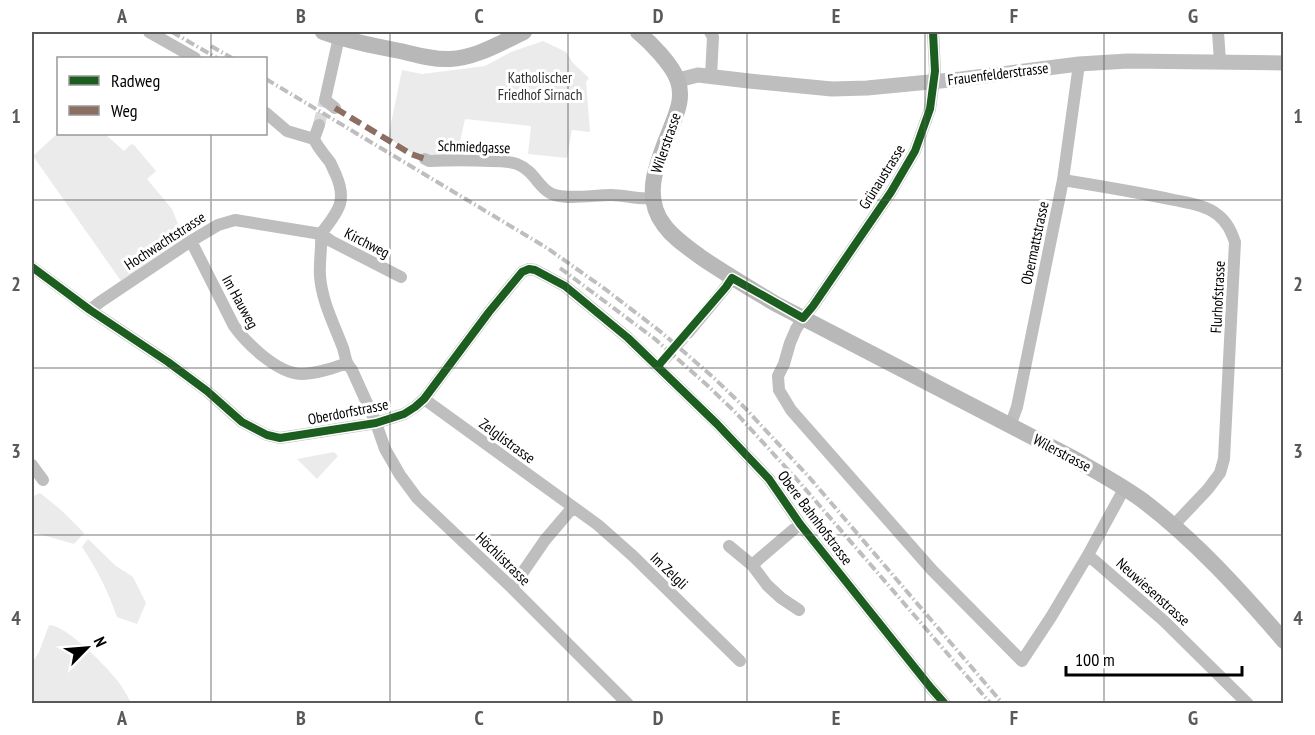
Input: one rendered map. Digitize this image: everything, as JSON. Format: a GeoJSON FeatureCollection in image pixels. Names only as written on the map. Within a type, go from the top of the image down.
{"type":"FeatureCollection","features":[{"type":"Feature","properties":{"kind":"main road"},"geometry":{"type":"LineString","coordinates":[[331,34],[432,59],[451,59],[465,57],[524,32]]}},
{"type":"Feature","properties":{"kind":"main road"},"geometry":{"type":"LineString","coordinates":[[638,32],[667,63],[678,80]]}},
{"type":"Feature","properties":{"kind":"main road","name":"Wilerstrasse"},"geometry":{"type":"LineString","coordinates":[[653,198],[653,183],[658,162],[679,107],[678,80]]}},
{"type":"Feature","properties":{"kind":"main road"},"geometry":{"type":"LineString","coordinates":[[653,198],[659,217],[671,233],[686,247],[732,278]]}},
{"type":"Feature","properties":{"kind":"main road","name":"Wilerstrasse"},"geometry":{"type":"LineString","coordinates":[[732,278],[803,318],[1071,457],[1141,499],[1217,568],[1284,641]]}},
{"type":"Feature","properties":{"kind":"street"},"geometry":{"type":"LineString","coordinates":[[149,32],[193,57]]}},
{"type":"Feature","properties":{"kind":"street"},"geometry":{"type":"LineString","coordinates":[[710,32],[713,37],[711,76]]}},
{"type":"Feature","properties":{"kind":"street","name":"Grünaustrasse"},"geometry":{"type":"LineString","coordinates":[[933,32],[935,71],[930,109],[915,151],[891,192],[792,337],[778,376],[779,390],[786,402],[932,570],[1022,661],[1088,555]]}},
{"type":"Feature","properties":{"kind":"street"},"geometry":{"type":"LineString","coordinates":[[1218,32],[1220,61]]}},
{"type":"Feature","properties":{"kind":"street"},"geometry":{"type":"LineString","coordinates":[[330,104],[331,34]]}},
{"type":"Feature","properties":{"kind":"street","name":"Frauenfelderstrasse"},"geometry":{"type":"LineString","coordinates":[[678,80],[698,75],[832,89],[867,88],[1079,64],[1128,61],[1284,63]]}},
{"type":"Feature","properties":{"kind":"street","name":"Obermattstrasse"},"geometry":{"type":"LineString","coordinates":[[1010,426],[1017,407],[1063,180],[1079,64]]}},
{"type":"Feature","properties":{"kind":"street"},"geometry":{"type":"LineString","coordinates":[[267,114],[286,131],[314,139]]}},
{"type":"Feature","properties":{"kind":"street"},"geometry":{"type":"LineString","coordinates":[[319,125],[314,139],[330,163],[341,195],[341,203],[336,215],[321,234],[321,290],[344,351],[346,363],[352,370],[376,423]]}},
{"type":"Feature","properties":{"kind":"street","name":"Schmiedgasse"},"geometry":{"type":"LineString","coordinates":[[424,159],[517,164],[531,172],[540,185],[549,192],[564,197],[614,195],[640,199],[653,198]]}},
{"type":"Feature","properties":{"kind":"street","name":"Flurhofstrasse"},"geometry":{"type":"LineString","coordinates":[[1063,180],[1144,194],[1209,210],[1218,215],[1228,226],[1235,242],[1224,459],[1220,473],[1208,489],[1173,526]]}},
{"type":"Feature","properties":{"kind":"street","name":"Hochwachtstrasse"},"geometry":{"type":"LineString","coordinates":[[90,310],[218,225],[235,220],[321,234]]}},
{"type":"Feature","properties":{"kind":"street","name":"Kirchweg"},"geometry":{"type":"LineString","coordinates":[[321,234],[401,277]]}},
{"type":"Feature","properties":{"kind":"street","name":"Im Hauweg"},"geometry":{"type":"LineString","coordinates":[[191,241],[234,326],[243,339],[255,349],[278,366],[302,374],[346,363]]}},
{"type":"Feature","properties":{"kind":"street"},"geometry":{"type":"LineString","coordinates":[[32,267],[90,310]]}},
{"type":"Feature","properties":{"kind":"street","name":"Oberdorfstrasse"},"geometry":{"type":"LineString","coordinates":[[90,310],[168,362],[207,391],[242,422],[267,435],[280,438],[376,423],[404,414],[415,407],[424,399],[512,283],[522,272],[529,269],[546,275],[565,286],[661,363]]}},
{"type":"Feature","properties":{"kind":"street"},"geometry":{"type":"LineString","coordinates":[[688,333],[732,278]]}},
{"type":"Feature","properties":{"kind":"street","name":"Obere Bahnhofstrasse"},"geometry":{"type":"LineString","coordinates":[[661,363],[769,479],[800,524],[945,704]]}},
{"type":"Feature","properties":{"kind":"street","name":"Zelglistrasse"},"geometry":{"type":"LineString","coordinates":[[424,399],[573,507]]}},
{"type":"Feature","properties":{"kind":"street","name":"Höchlistrasse"},"geometry":{"type":"LineString","coordinates":[[376,423],[385,449],[417,498],[512,588],[628,704]]}},
{"type":"Feature","properties":{"kind":"street"},"geometry":{"type":"LineString","coordinates":[[32,465],[44,480]]}},
{"type":"Feature","properties":{"kind":"street"},"geometry":{"type":"LineString","coordinates":[[1088,555],[1124,489]]}},
{"type":"Feature","properties":{"kind":"street"},"geometry":{"type":"LineString","coordinates":[[512,588],[545,540],[573,507]]}},
{"type":"Feature","properties":{"kind":"street","name":"Im Zelgli"},"geometry":{"type":"LineString","coordinates":[[573,507],[633,556],[740,661]]}},
{"type":"Feature","properties":{"kind":"street"},"geometry":{"type":"LineString","coordinates":[[752,565],[800,524]]}},
{"type":"Feature","properties":{"kind":"street"},"geometry":{"type":"LineString","coordinates":[[729,546],[752,565],[767,585],[781,598],[799,610]]}},
{"type":"Feature","properties":{"kind":"street","name":"Neuwiesenstrasse"},"geometry":{"type":"LineString","coordinates":[[1088,555],[1164,621],[1248,704]]}},
{"type":"Feature","properties":{"kind":"green space","name":"Katholischer Friedhof Sirnach"},"geometry":{"type":"Polygon","coordinates":[[[543,41],[566,52],[573,63],[589,78],[586,82],[590,132],[572,130],[567,158],[528,154],[531,126],[465,119],[457,156],[427,157],[410,152],[388,138],[402,70],[422,74],[485,66],[511,52],[543,41]]]}},
{"type":"Feature","properties":{"kind":"green space"},"geometry":{"type":"Polygon","coordinates":[[[57,134],[106,135],[124,151],[131,144],[134,145],[156,171],[147,179],[172,209],[184,239],[121,281],[33,156],[57,134]]]}},
{"type":"Feature","properties":{"kind":"green space"},"geometry":{"type":"Polygon","coordinates":[[[334,452],[338,456],[317,479],[297,459],[334,452]]]}},
{"type":"Feature","properties":{"kind":"green space"},"geometry":{"type":"Polygon","coordinates":[[[40,493],[84,533],[74,544],[32,532],[32,497],[40,493]]]}},
{"type":"Feature","properties":{"kind":"green space"},"geometry":{"type":"Polygon","coordinates":[[[88,539],[116,566],[133,577],[146,603],[137,624],[117,617],[102,580],[82,547],[88,539]]]}},
{"type":"Feature","properties":{"kind":"green space"},"geometry":{"type":"Polygon","coordinates":[[[49,625],[65,631],[94,656],[111,673],[131,703],[32,703],[32,663],[39,652],[49,625]]]}},
{"type":"Feature","properties":{"kind":"tunnel"},"geometry":{"type":"LineString","coordinates":[[319,125],[325,100]]}},
{"type":"Feature","properties":{"kind":"tunnel"},"geometry":{"type":"LineString","coordinates":[[664,360],[688,333]]}},
{"type":"Feature","properties":{"kind":"railway"},"geometry":{"type":"LineString","coordinates":[[172,32],[215,57]]}},
{"type":"Feature","properties":{"kind":"railway"},"geometry":{"type":"LineString","coordinates":[[211,46],[230,57]]}},
{"type":"Feature","properties":{"kind":"railway"},"geometry":{"type":"LineString","coordinates":[[267,80],[547,248],[661,332],[744,407],[809,477],[1003,704]]}},
{"type":"Feature","properties":{"kind":"railway"},"geometry":{"type":"LineString","coordinates":[[560,268],[655,339],[737,414],[800,483],[991,704]]}},
{"type":"Feature","properties":{"kind":"marked path"},"geometry":{"type":"LineString","coordinates":[[335,108],[411,154],[425,159]]}},
{"type":"Feature","properties":{"kind":"cycle path"},"geometry":{"type":"LineString","coordinates":[[658,366],[732,278],[803,318],[813,306],[891,192],[915,151],[930,109],[935,71],[933,32]]}},
{"type":"Feature","properties":{"kind":"cycle path"},"geometry":{"type":"LineString","coordinates":[[32,267],[90,310],[168,362],[207,391],[242,422],[267,435],[280,438],[376,423],[404,414],[415,407],[424,399],[522,272],[529,269],[535,270],[565,286],[628,338],[717,424],[769,479],[800,524],[945,704]]}}]}
